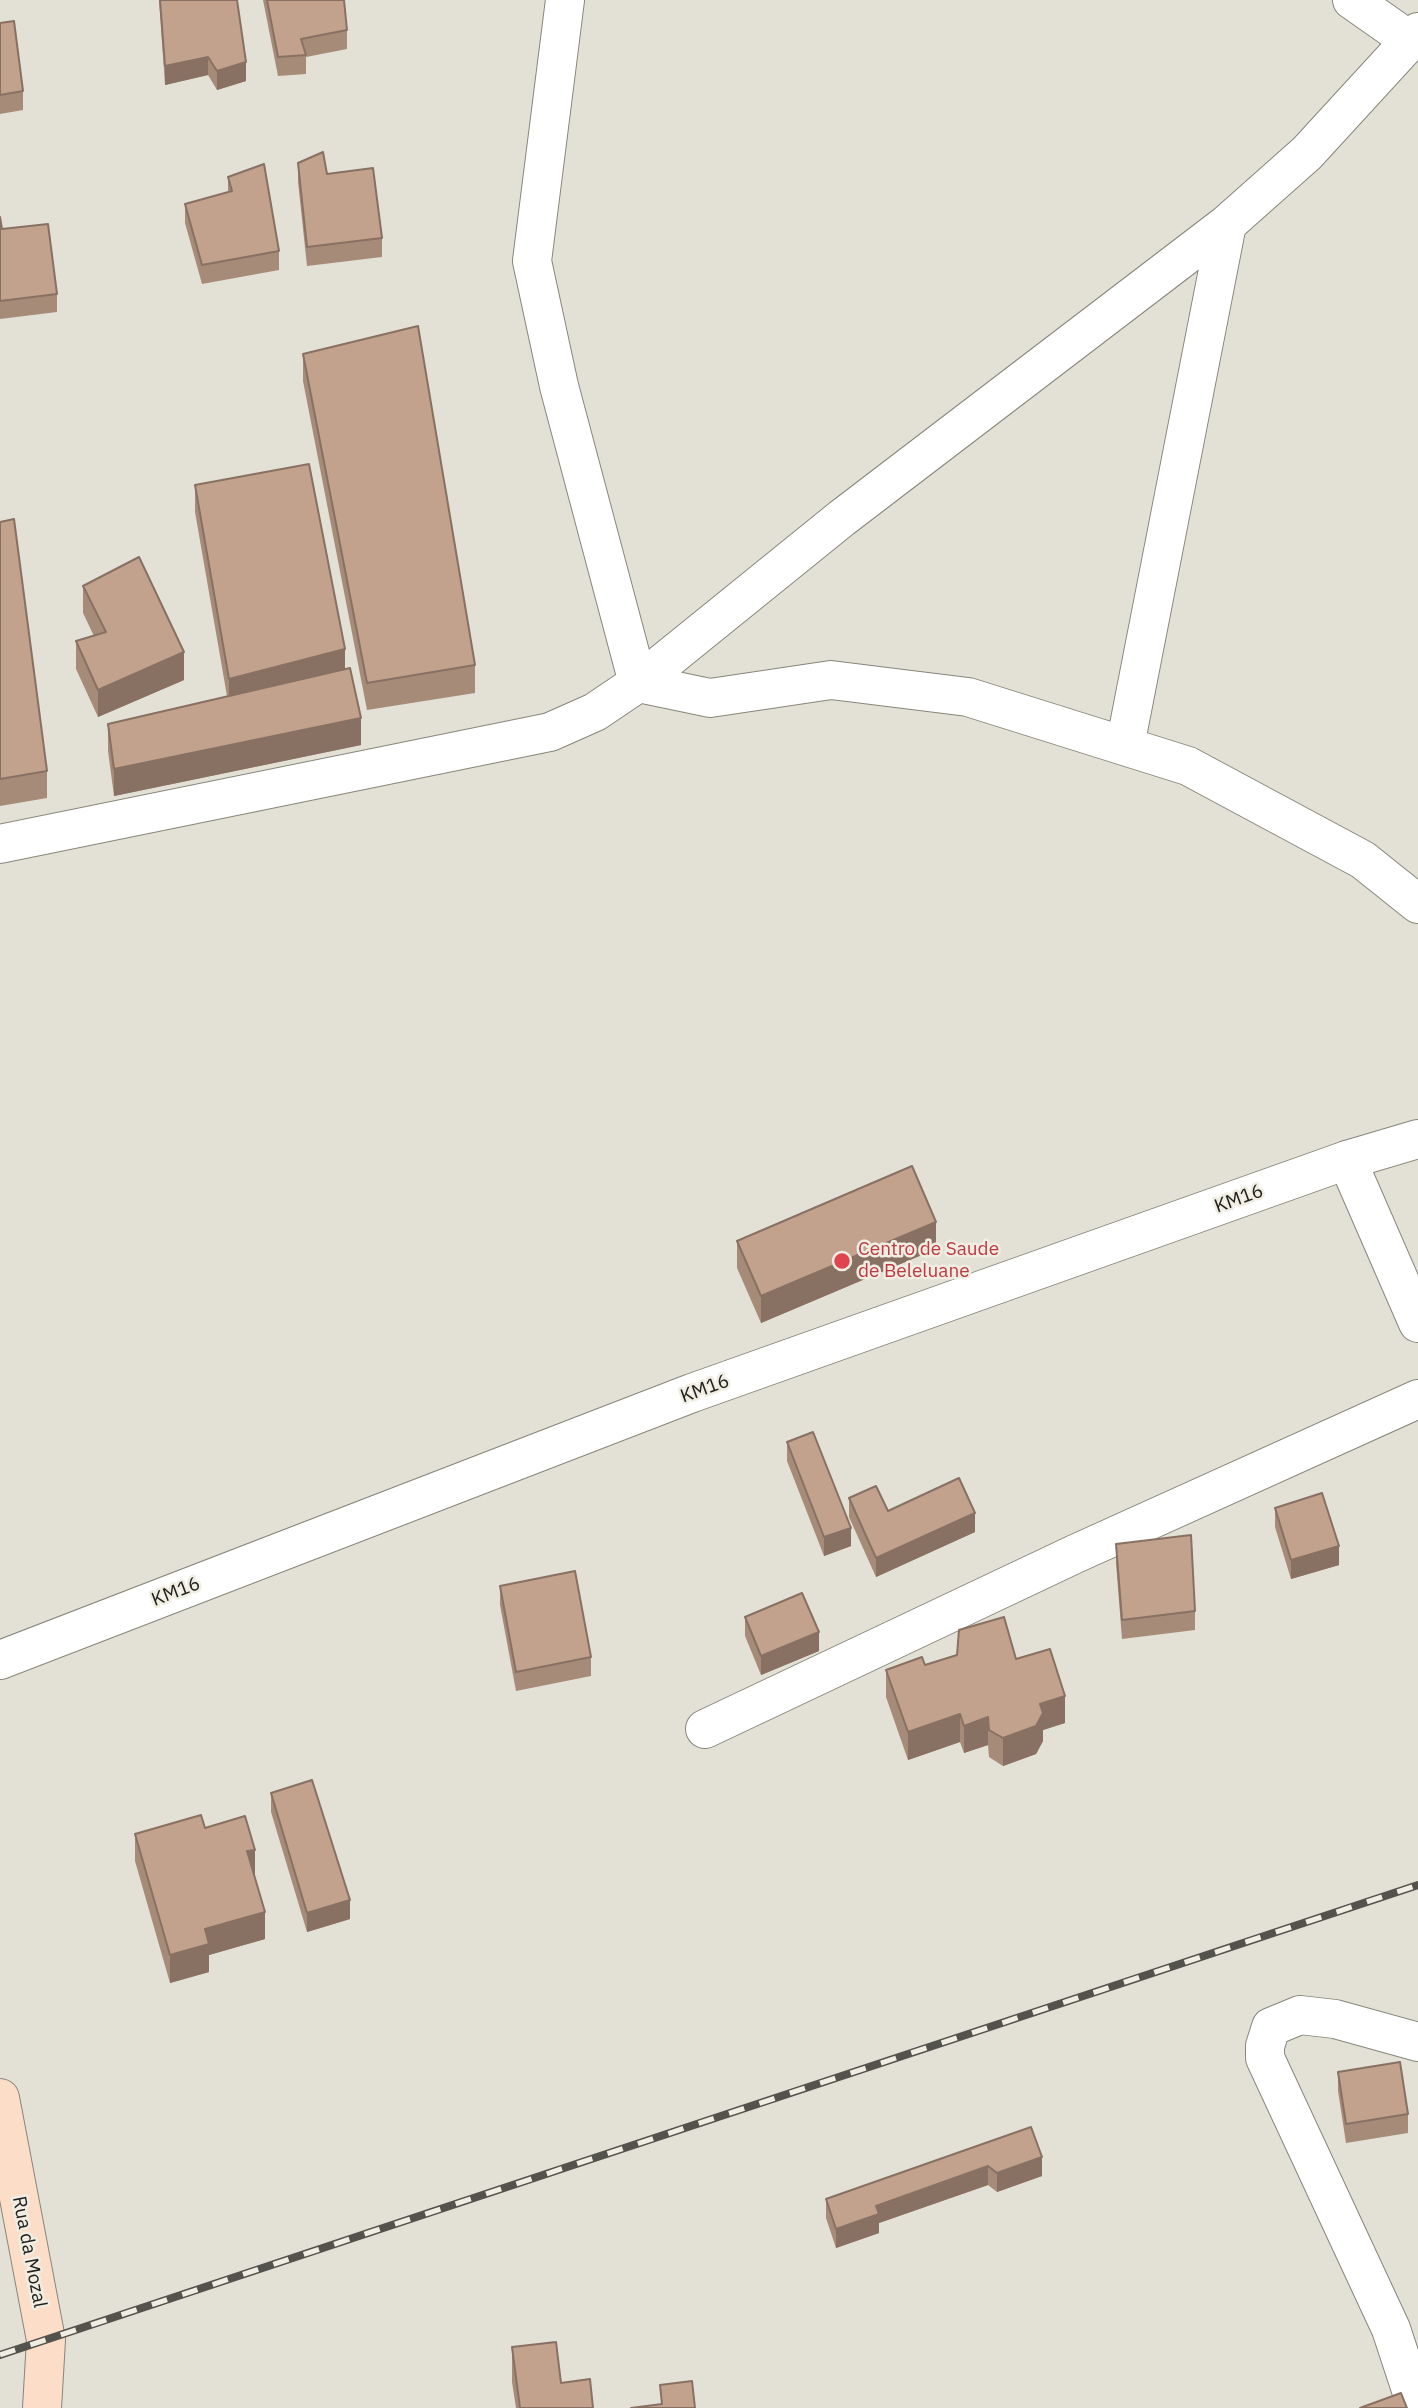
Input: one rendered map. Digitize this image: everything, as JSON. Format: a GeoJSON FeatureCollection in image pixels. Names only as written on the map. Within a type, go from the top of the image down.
{"type":"FeatureCollection","features":[{"type":"Feature","properties":{"kind":"main road","name":"Rua da Mozal"},"geometry":{"type":"LineString","coordinates":[[0,2098],[46,2340],[41,2408]]}},
{"type":"Feature","properties":{"kind":"street"},"geometry":{"type":"LineString","coordinates":[[565,0],[532,261],[559,386],[638,683]]}},
{"type":"Feature","properties":{"kind":"street"},"geometry":{"type":"LineString","coordinates":[[0,844],[550,732],[595,712],[638,683],[853,510],[1227,224],[1307,153],[1413,36],[1352,0]]}},
{"type":"Feature","properties":{"kind":"street"},"geometry":{"type":"LineString","coordinates":[[1125,746],[1227,224]]}},
{"type":"Feature","properties":{"kind":"street"},"geometry":{"type":"LineString","coordinates":[[638,683],[710,698],[831,680],[968,697],[1188,766],[1363,860],[1418,904]]}},
{"type":"Feature","properties":{"kind":"street","name":"KM16"},"geometry":{"type":"LineString","coordinates":[[0,1660],[692,1393],[1347,1160],[1418,1139]]}},
{"type":"Feature","properties":{"kind":"street"},"geometry":{"type":"LineString","coordinates":[[1347,1160],[1418,1323]]}},
{"type":"Feature","properties":{"kind":"street"},"geometry":{"type":"LineString","coordinates":[[705,1729],[1075,1554],[1418,1399]]}},
{"type":"Feature","properties":{"kind":"street"},"geometry":{"type":"LineString","coordinates":[[1417,2408],[1391,2329],[1265,2058],[1265,2046],[1271,2027],[1300,2015],[1335,2020],[1418,2042]]}},
{"type":"Feature","properties":{"kind":"building"},"geometry":{"type":"Polygon","coordinates":[[[160,0],[237,0],[246,62],[217,71],[208,57],[165,66],[160,0]]]}},
{"type":"Feature","properties":{"kind":"building"},"geometry":{"type":"Polygon","coordinates":[[[267,0],[344,0],[347,30],[301,39],[306,55],[278,57],[267,0]]]}},
{"type":"Feature","properties":{"kind":"building"},"geometry":{"type":"Polygon","coordinates":[[[14,21],[23,91],[0,95],[0,23],[14,21]]]}},
{"type":"Feature","properties":{"kind":"building"},"geometry":{"type":"Polygon","coordinates":[[[323,152],[327,174],[373,168],[382,238],[307,247],[298,163],[323,152]]]}},
{"type":"Feature","properties":{"kind":"building"},"geometry":{"type":"Polygon","coordinates":[[[264,164],[279,251],[202,265],[185,204],[232,191],[228,177],[264,164]]]}},
{"type":"Feature","properties":{"kind":"building"},"geometry":{"type":"Polygon","coordinates":[[[0,217],[2,229],[48,224],[57,294],[0,301],[0,217]]]}},
{"type":"Feature","properties":{"kind":"building"},"geometry":{"type":"Polygon","coordinates":[[[418,326],[475,665],[367,683],[303,354],[418,326]]]}},
{"type":"Feature","properties":{"kind":"building"},"geometry":{"type":"Polygon","coordinates":[[[309,464],[345,649],[229,679],[195,485],[309,464]]]}},
{"type":"Feature","properties":{"kind":"building"},"geometry":{"type":"Polygon","coordinates":[[[14,519],[47,771],[0,779],[0,522],[14,519]]]}},
{"type":"Feature","properties":{"kind":"building"},"geometry":{"type":"Polygon","coordinates":[[[139,557],[184,652],[98,690],[76,641],[106,632],[83,586],[139,557]]]}},
{"type":"Feature","properties":{"kind":"building"},"geometry":{"type":"Polygon","coordinates":[[[350,668],[361,718],[114,769],[108,724],[350,668]]]}},
{"type":"Feature","properties":{"kind":"building"},"geometry":{"type":"Polygon","coordinates":[[[912,1166],[936,1222],[761,1296],[737,1241],[912,1166]]]}},
{"type":"Feature","properties":{"kind":"building"},"geometry":{"type":"Polygon","coordinates":[[[813,1432],[851,1528],[824,1537],[787,1442],[813,1432]]]}},
{"type":"Feature","properties":{"kind":"building"},"geometry":{"type":"Polygon","coordinates":[[[959,1478],[975,1513],[876,1558],[849,1498],[876,1486],[888,1511],[959,1478]]]}},
{"type":"Feature","properties":{"kind":"building"},"geometry":{"type":"Polygon","coordinates":[[[1322,1493],[1339,1546],[1291,1560],[1275,1508],[1322,1493]]]}},
{"type":"Feature","properties":{"kind":"building"},"geometry":{"type":"Polygon","coordinates":[[[1191,1535],[1195,1611],[1122,1620],[1116,1544],[1191,1535]]]}},
{"type":"Feature","properties":{"kind":"building"},"geometry":{"type":"Polygon","coordinates":[[[575,1571],[591,1657],[516,1672],[500,1586],[575,1571]]]}},
{"type":"Feature","properties":{"kind":"building"},"geometry":{"type":"Polygon","coordinates":[[[802,1593],[819,1632],[761,1656],[745,1617],[802,1593]]]}},
{"type":"Feature","properties":{"kind":"building"},"geometry":{"type":"Polygon","coordinates":[[[1004,1617],[1016,1659],[1050,1649],[1065,1696],[1040,1704],[1043,1713],[1036,1726],[1003,1738],[989,1730],[988,1717],[964,1726],[960,1714],[908,1732],[886,1670],[922,1657],[925,1665],[957,1655],[959,1630],[1004,1617]]]}},
{"type":"Feature","properties":{"kind":"building"},"geometry":{"type":"Polygon","coordinates":[[[312,1780],[350,1900],[307,1913],[271,1793],[312,1780]]]}},
{"type":"Feature","properties":{"kind":"building"},"geometry":{"type":"Polygon","coordinates":[[[201,1815],[205,1828],[245,1816],[255,1850],[247,1851],[265,1912],[205,1929],[209,1944],[170,1955],[135,1834],[201,1815]]]}},
{"type":"Feature","properties":{"kind":"building"},"geometry":{"type":"Polygon","coordinates":[[[1400,2062],[1408,2114],[1346,2124],[1338,2072],[1400,2062]]]}},
{"type":"Feature","properties":{"kind":"building"},"geometry":{"type":"Polygon","coordinates":[[[1031,2127],[1042,2157],[997,2173],[988,2166],[876,2206],[879,2214],[836,2229],[826,2199],[1031,2127]]]}},
{"type":"Feature","properties":{"kind":"building"},"geometry":{"type":"Polygon","coordinates":[[[556,2342],[561,2383],[590,2379],[593,2408],[520,2408],[512,2347],[556,2342]]]}},
{"type":"Feature","properties":{"kind":"building"},"geometry":{"type":"Polygon","coordinates":[[[692,2381],[695,2408],[631,2408],[662,2404],[660,2385],[692,2381]]]}},
{"type":"Feature","properties":{"kind":"building"},"geometry":{"type":"Polygon","coordinates":[[[1401,2393],[1407,2408],[1360,2408],[1401,2393]]]}},
{"type":"Feature","properties":{"kind":"railway"},"geometry":{"type":"LineString","coordinates":[[0,2355],[1418,1885]]}},
{"type":"Feature","properties":{"kind":"place","name":"Centro de Saude de Beleluane"},"geometry":{"type":"Point","coordinates":[842,1261]}}]}
